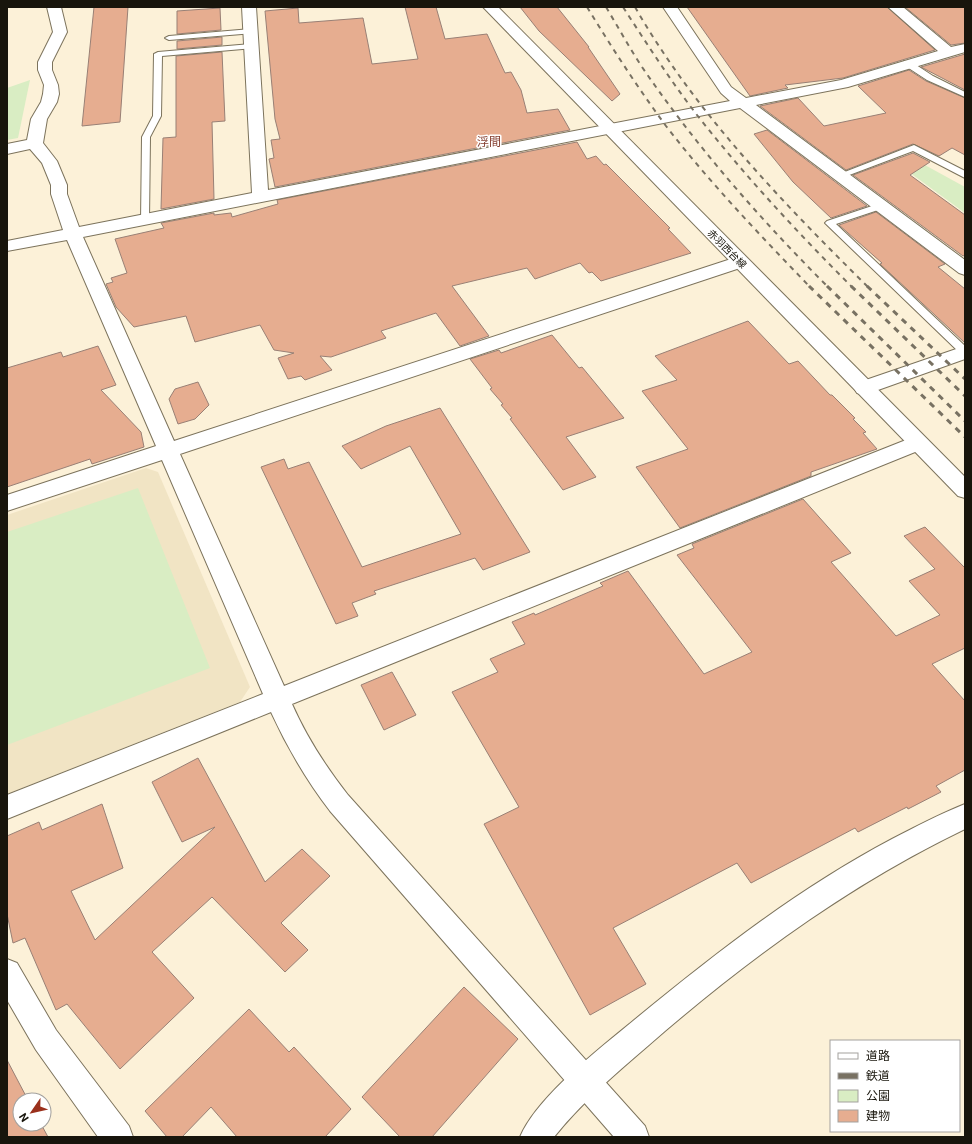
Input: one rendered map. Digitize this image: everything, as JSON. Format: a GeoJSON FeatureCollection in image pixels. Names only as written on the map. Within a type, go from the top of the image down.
{"type":"FeatureCollection","features":[{"type":"Feature","properties":{"kind":"street"},"geometry":{"type":"LineString","coordinates":[[54,7],[60,32],[45,62],[45,70],[51,85],[51,94],[49,102],[36,127],[35,143],[41,154],[49,160],[59,185],[59,194],[73,234],[278,698],[303,751],[320,778],[339,803],[634,1137]]}},
{"type":"Feature","properties":{"kind":"street"},"geometry":{"type":"LineString","coordinates":[[249,7],[260,197]]}},
{"type":"Feature","properties":{"kind":"street","name":"赤羽西台線"},"geometry":{"type":"LineString","coordinates":[[490,7],[965,490]]}},
{"type":"Feature","properties":{"kind":"street"},"geometry":{"type":"LineString","coordinates":[[670,7],[726,90],[965,269]]}},
{"type":"Feature","properties":{"kind":"street"},"geometry":{"type":"LineString","coordinates":[[894,7],[948,52]]}},
{"type":"Feature","properties":{"kind":"street"},"geometry":{"type":"LineString","coordinates":[[7,246],[584,134],[608,128],[843,84],[908,63],[965,48]]}},
{"type":"Feature","properties":{"kind":"street"},"geometry":{"type":"LineString","coordinates":[[7,149],[35,143]]}},
{"type":"Feature","properties":{"kind":"street"},"geometry":{"type":"LineString","coordinates":[[7,503],[740,262]]}},
{"type":"Feature","properties":{"kind":"street"},"geometry":{"type":"LineString","coordinates":[[864,388],[965,352]]}},
{"type":"Feature","properties":{"kind":"street"},"geometry":{"type":"LineString","coordinates":[[7,807],[918,443]]}},
{"type":"Feature","properties":{"kind":"street"},"geometry":{"type":"LineString","coordinates":[[535,1137],[566,1100],[585,1081],[736,953],[786,917],[882,857],[965,816]]}},
{"type":"Feature","properties":{"kind":"street"},"geometry":{"type":"LineString","coordinates":[[7,973],[46,1040],[106,1123],[118,1137]]}},
{"type":"Feature","properties":{"kind":"lane"},"geometry":{"type":"LineString","coordinates":[[169,38],[251,38]]}},
{"type":"Feature","properties":{"kind":"lane"},"geometry":{"type":"LineString","coordinates":[[144,220],[146,137],[157,116],[158,54],[251,38]]}},
{"type":"Feature","properties":{"kind":"lane"},"geometry":{"type":"LineString","coordinates":[[908,63],[930,78],[965,95]]}},
{"type":"Feature","properties":{"kind":"lane"},"geometry":{"type":"LineString","coordinates":[[841,175],[914,148],[965,175]]}},
{"type":"Feature","properties":{"kind":"lane"},"geometry":{"type":"LineString","coordinates":[[881,206],[830,223],[965,352]]}},
{"type":"Feature","properties":{"kind":"shaded area"},"geometry":{"type":"Polygon","coordinates":[[[146,468],[158,472],[250,687],[240,702],[7,794],[7,515],[146,468]]]}},
{"type":"Feature","properties":{"kind":"green space"},"geometry":{"type":"Polygon","coordinates":[[[30,80],[18,138],[7,140],[7,88],[30,80]]]}},
{"type":"Feature","properties":{"kind":"green space"},"geometry":{"type":"Polygon","coordinates":[[[898,164],[923,164],[965,187],[965,213],[898,164]]]}},
{"type":"Feature","properties":{"kind":"green space"},"geometry":{"type":"Polygon","coordinates":[[[138,488],[210,668],[7,745],[7,532],[138,488]]]}},
{"type":"Feature","properties":{"kind":"building"},"geometry":{"type":"Polygon","coordinates":[[[94,7],[128,7],[120,122],[82,126],[94,7]]]}},
{"type":"Feature","properties":{"kind":"building"},"geometry":{"type":"Polygon","coordinates":[[[405,7],[436,7],[445,39],[487,34],[505,73],[511,72],[521,90],[527,113],[558,109],[570,130],[275,187],[269,159],[274,158],[271,140],[280,139],[275,119],[265,11],[298,8],[299,23],[363,18],[372,64],[418,59],[405,7]]]}},
{"type":"Feature","properties":{"kind":"building"},"geometry":{"type":"Polygon","coordinates":[[[520,7],[557,7],[589,47],[620,94],[612,101],[539,31],[520,7]]]}},
{"type":"Feature","properties":{"kind":"building"},"geometry":{"type":"Polygon","coordinates":[[[687,7],[887,7],[935,50],[843,78],[785,85],[788,88],[750,96],[687,7]]]}},
{"type":"Feature","properties":{"kind":"building"},"geometry":{"type":"Polygon","coordinates":[[[905,7],[965,7],[965,43],[951,45],[905,7]]]}},
{"type":"Feature","properties":{"kind":"building"},"geometry":{"type":"Polygon","coordinates":[[[220,8],[221,30],[177,34],[177,11],[220,8]]]}},
{"type":"Feature","properties":{"kind":"building"},"geometry":{"type":"Polygon","coordinates":[[[222,37],[222,45],[177,49],[177,41],[222,37]]]}},
{"type":"Feature","properties":{"kind":"building"},"geometry":{"type":"Polygon","coordinates":[[[222,52],[225,121],[212,122],[214,199],[161,209],[163,138],[176,137],[176,56],[222,52]]]}},
{"type":"Feature","properties":{"kind":"building"},"geometry":{"type":"Polygon","coordinates":[[[965,54],[965,90],[921,67],[965,54]]]}},
{"type":"Feature","properties":{"kind":"building"},"geometry":{"type":"Polygon","coordinates":[[[909,70],[926,81],[965,98],[965,155],[952,148],[939,156],[913,144],[846,170],[760,106],[798,98],[824,126],[886,113],[858,86],[909,70]]]}},
{"type":"Feature","properties":{"kind":"building"},"geometry":{"type":"Polygon","coordinates":[[[767,130],[867,206],[831,218],[793,182],[754,134],[767,130]]]}},
{"type":"Feature","properties":{"kind":"building"},"geometry":{"type":"Polygon","coordinates":[[[577,142],[587,159],[596,156],[604,165],[606,164],[670,228],[668,229],[691,253],[601,281],[592,272],[589,273],[580,263],[535,279],[527,268],[452,286],[489,336],[460,346],[436,313],[381,331],[386,338],[331,357],[320,356],[332,370],[305,380],[301,376],[288,379],[278,358],[294,353],[274,350],[260,325],[195,342],[186,316],[134,327],[116,307],[106,284],[113,282],[111,278],[127,273],[115,239],[164,228],[161,223],[214,213],[214,215],[231,213],[232,217],[278,204],[277,200],[577,142]]]}},
{"type":"Feature","properties":{"kind":"building"},"geometry":{"type":"Polygon","coordinates":[[[913,153],[930,162],[910,175],[965,215],[965,255],[963,256],[853,175],[913,153]]]}},
{"type":"Feature","properties":{"kind":"building"},"geometry":{"type":"Polygon","coordinates":[[[876,212],[945,264],[938,267],[965,289],[965,343],[880,264],[882,263],[839,225],[876,212]]]}},
{"type":"Feature","properties":{"kind":"building"},"geometry":{"type":"Polygon","coordinates":[[[748,321],[789,364],[798,361],[830,395],[832,395],[855,418],[853,419],[866,432],[863,433],[877,449],[811,472],[811,476],[680,528],[636,467],[688,449],[642,391],[677,380],[655,356],[748,321]]]}},
{"type":"Feature","properties":{"kind":"building"},"geometry":{"type":"Polygon","coordinates":[[[552,335],[579,368],[582,367],[624,418],[566,437],[596,477],[563,490],[510,419],[512,418],[501,405],[503,404],[490,389],[492,388],[470,359],[499,350],[501,353],[552,335]]]}},
{"type":"Feature","properties":{"kind":"building"},"geometry":{"type":"Polygon","coordinates":[[[98,346],[116,385],[101,390],[141,432],[144,447],[92,464],[90,459],[7,487],[7,368],[61,352],[63,357],[98,346]]]}},
{"type":"Feature","properties":{"kind":"building"},"geometry":{"type":"Polygon","coordinates":[[[198,382],[209,405],[195,419],[178,424],[169,399],[175,389],[198,382]]]}},
{"type":"Feature","properties":{"kind":"building"},"geometry":{"type":"Polygon","coordinates":[[[440,408],[530,552],[483,570],[475,558],[374,591],[376,594],[352,603],[358,616],[336,624],[261,467],[284,459],[288,469],[309,462],[362,567],[461,534],[410,446],[361,469],[342,446],[386,426],[440,408]]]}},
{"type":"Feature","properties":{"kind":"building"},"geometry":{"type":"Polygon","coordinates":[[[803,499],[851,553],[831,562],[896,636],[940,615],[909,581],[935,569],[904,536],[925,527],[965,568],[965,648],[932,664],[965,701],[965,770],[936,786],[941,792],[908,809],[907,807],[858,832],[855,828],[751,883],[737,863],[613,928],[646,984],[590,1015],[484,824],[519,807],[452,692],[498,672],[490,659],[525,644],[512,622],[534,613],[535,615],[603,586],[600,583],[628,571],[704,674],[752,652],[677,555],[694,548],[692,544],[803,499]]]}},
{"type":"Feature","properties":{"kind":"building"},"geometry":{"type":"Polygon","coordinates":[[[392,672],[416,715],[384,730],[361,685],[392,672]]]}},
{"type":"Feature","properties":{"kind":"building"},"geometry":{"type":"Polygon","coordinates":[[[198,758],[265,882],[302,849],[330,876],[281,923],[308,950],[285,972],[212,897],[152,952],[194,998],[120,1069],[67,1004],[56,1010],[25,938],[13,943],[7,914],[7,836],[39,822],[42,830],[102,804],[123,868],[71,891],[95,940],[215,827],[182,842],[152,782],[198,758]]]}},
{"type":"Feature","properties":{"kind":"building"},"geometry":{"type":"Polygon","coordinates":[[[464,987],[518,1039],[432,1137],[400,1137],[362,1097],[464,987]]]}},
{"type":"Feature","properties":{"kind":"building"},"geometry":{"type":"Polygon","coordinates":[[[249,1009],[289,1052],[294,1047],[351,1109],[325,1137],[237,1137],[211,1107],[182,1137],[167,1137],[145,1111],[249,1009]]]}},
{"type":"Feature","properties":{"kind":"building"},"geometry":{"type":"Polygon","coordinates":[[[7,1060],[24,1092],[12,1092],[12,1132],[45,1132],[48,1137],[7,1137],[7,1060]]]}},
{"type":"Feature","properties":{"kind":"railway"},"geometry":{"type":"LineString","coordinates":[[587,7],[635,82],[666,126],[700,168],[810,287]]}},
{"type":"Feature","properties":{"kind":"railway"},"geometry":{"type":"LineString","coordinates":[[606,7],[642,67],[684,125],[730,181],[778,235],[828,287]]}},
{"type":"Feature","properties":{"kind":"railway"},"geometry":{"type":"LineString","coordinates":[[623,7],[677,89],[715,138],[811,246],[851,286]]}},
{"type":"Feature","properties":{"kind":"railway"},"geometry":{"type":"LineString","coordinates":[[635,7],[659,46],[712,119],[772,189],[867,286]]}},
{"type":"Feature","properties":{"kind":"railway"},"geometry":{"type":"LineString","coordinates":[[851,286],[965,396]]}},
{"type":"Feature","properties":{"kind":"railway"},"geometry":{"type":"LineString","coordinates":[[867,286],[965,379]]}},
{"type":"Feature","properties":{"kind":"railway"},"geometry":{"type":"LineString","coordinates":[[810,287],[965,437]]}},
{"type":"Feature","properties":{"kind":"railway"},"geometry":{"type":"LineString","coordinates":[[828,287],[965,421]]}},
{"type":"Feature","properties":{"kind":"district","name":"浮間"},"geometry":{"type":"Point","coordinates":[489,142]}}]}
